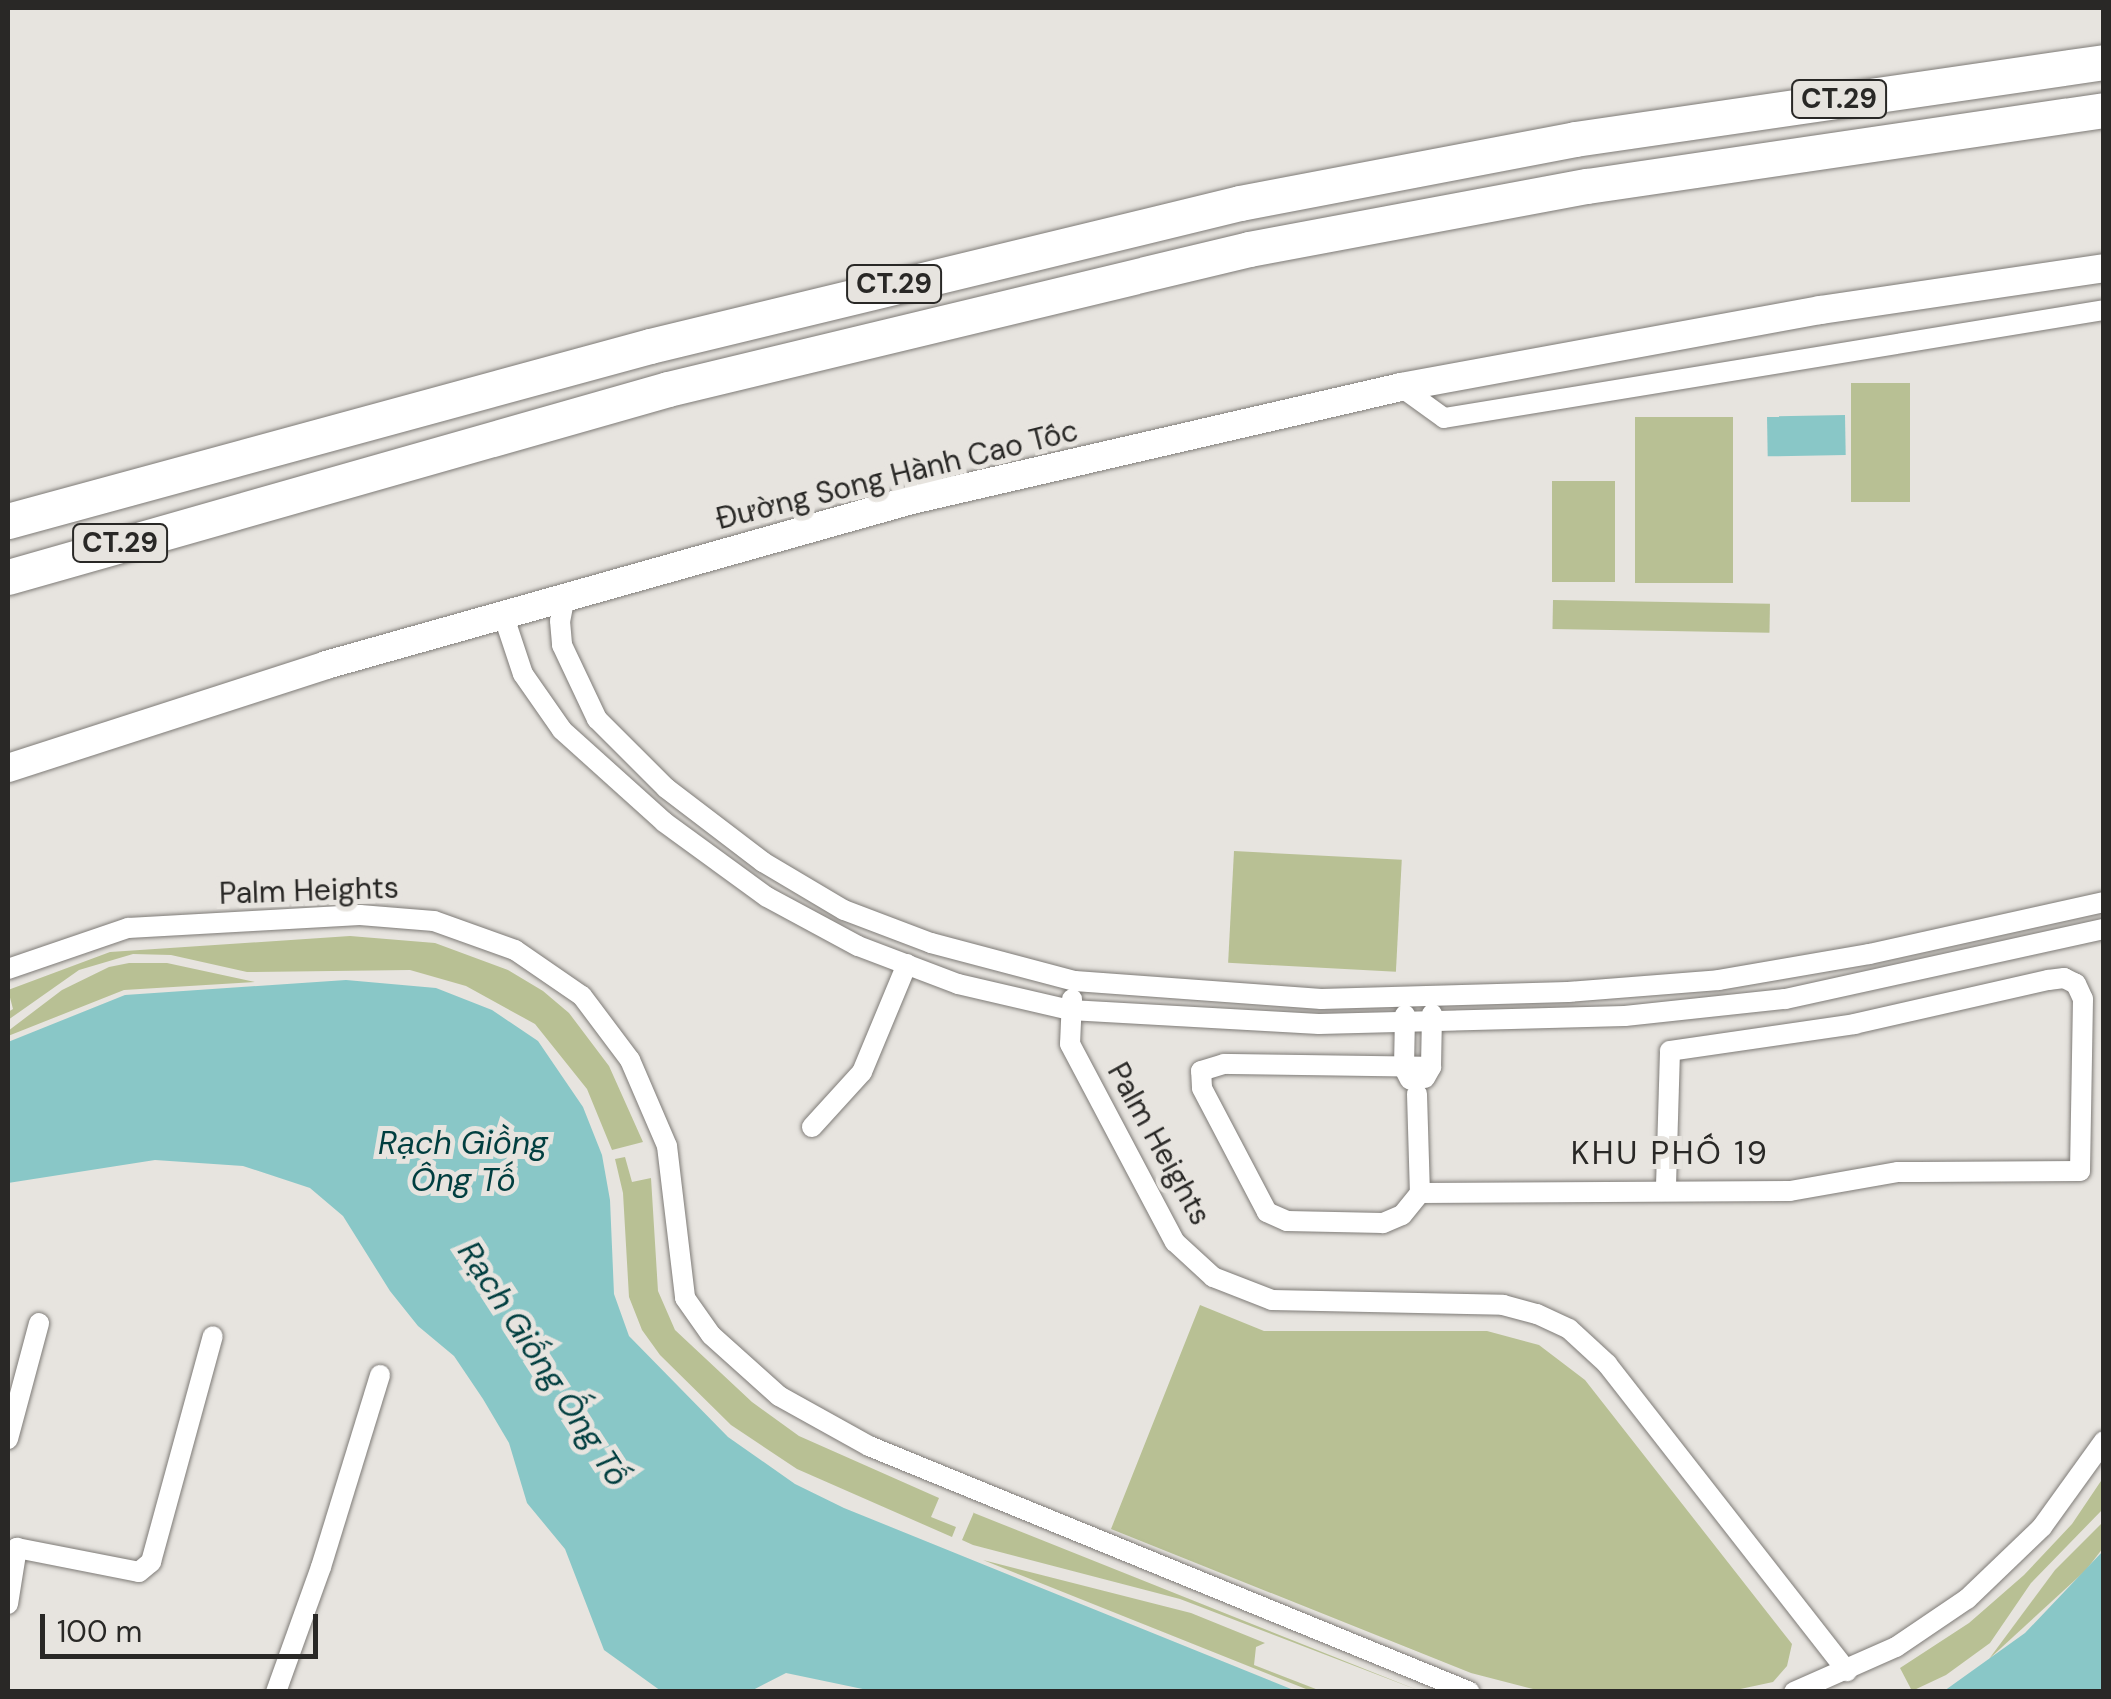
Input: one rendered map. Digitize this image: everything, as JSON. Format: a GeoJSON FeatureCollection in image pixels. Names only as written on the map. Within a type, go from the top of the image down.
{"type":"FeatureCollection","features":[{"type":"Feature","properties":{"kind":"highway","name":"CT.29"},"geometry":{"type":"LineString","coordinates":[[8,521],[447,400],[892,284],[1240,203],[1576,139],[2104,62]]}},
{"type":"Feature","properties":{"kind":"highway","name":"CT.29"},"geometry":{"type":"LineString","coordinates":[[8,577],[463,444],[904,330],[1249,249],[1587,186],[2104,110]]}},
{"type":"Feature","properties":{"kind":"main road","name":"Đường Song Hành Cao Tốc"},"geometry":{"type":"LineString","coordinates":[[8,768],[326,665],[912,500],[1401,387],[1820,310],[2104,268]]}},
{"type":"Feature","properties":{"kind":"street"},"geometry":{"type":"LineString","coordinates":[[1401,387],[1444,418],[2104,310]]}},
{"type":"Feature","properties":{"kind":"street"},"geometry":{"type":"LineString","coordinates":[[565,596],[560,622],[562,645],[597,719],[666,788],[749,852],[844,910],[931,943],[1075,981],[1321,999],[1432,998],[1720,980],[1869,954],[2104,902]]}},
{"type":"Feature","properties":{"kind":"street"},"geometry":{"type":"LineString","coordinates":[[502,614],[517,659],[538,702],[624,788],[768,897],[858,946],[958,984],[1070,1010],[1163,1018],[1404,1024],[1625,1016],[1785,999],[2104,929]]}},
{"type":"Feature","properties":{"kind":"street","name":"Palm Heights"},"geometry":{"type":"LineString","coordinates":[[8,969],[118,930],[360,916],[434,921],[525,954],[582,996],[630,1060],[667,1146],[685,1298],[710,1335],[764,1384],[813,1419],[852,1439],[1470,1692]]}},
{"type":"Feature","properties":{"kind":"street"},"geometry":{"type":"LineString","coordinates":[[812,1127],[862,1072],[906,964]]}},
{"type":"Feature","properties":{"kind":"street"},"geometry":{"type":"LineString","coordinates":[[1420,1192],[1666,1188],[1790,1191],[1898,1172],[2080,1171],[2083,999],[2076,984],[2064,978],[2048,980],[1856,1024],[1670,1051],[1666,1188]]}},
{"type":"Feature","properties":{"kind":"street","name":"Palm Heights"},"geometry":{"type":"LineString","coordinates":[[1075,981],[1070,1044],[1175,1242],[1212,1277],[1257,1296],[1288,1302],[1503,1305],[1537,1314],[1569,1329],[1607,1364],[1847,1671]]}},
{"type":"Feature","properties":{"kind":"street"},"geometry":{"type":"LineString","coordinates":[[1406,998],[1404,1068],[1417,1094],[1420,1192],[1402,1215],[1383,1223],[1287,1221],[1267,1212],[1202,1088],[1201,1071],[1224,1064],[1404,1068],[1431,1067]]}},
{"type":"Feature","properties":{"kind":"street"},"geometry":{"type":"LineString","coordinates":[[1417,1094],[1431,1067],[1432,998]]}},
{"type":"Feature","properties":{"kind":"street"},"geometry":{"type":"LineString","coordinates":[[8,1438],[39,1323]]}},
{"type":"Feature","properties":{"kind":"street"},"geometry":{"type":"LineString","coordinates":[[8,1604],[12,1545],[138,1572],[151,1562],[213,1336]]}},
{"type":"Feature","properties":{"kind":"street"},"geometry":{"type":"LineString","coordinates":[[276,1692],[321,1567],[380,1375]]}},
{"type":"Feature","properties":{"kind":"street"},"geometry":{"type":"LineString","coordinates":[[1794,1692],[1847,1671],[1927,1628],[1990,1580],[2056,1511],[2104,1441]]}},
{"type":"Feature","properties":{"kind":"green space"},"geometry":{"type":"Polygon","coordinates":[[[1851,383],[1910,383],[1910,502],[1851,502],[1851,383]]]}},
{"type":"Feature","properties":{"kind":"green space"},"geometry":{"type":"Polygon","coordinates":[[[1635,417],[1733,417],[1733,583],[1635,583],[1635,417]]]}},
{"type":"Feature","properties":{"kind":"green space"},"geometry":{"type":"Polygon","coordinates":[[[1552,481],[1615,481],[1615,582],[1552,582],[1552,481]]]}},
{"type":"Feature","properties":{"kind":"green space"},"geometry":{"type":"Polygon","coordinates":[[[1553,600],[1770,604],[1769,633],[1552,629],[1553,600]]]}},
{"type":"Feature","properties":{"kind":"green space"},"geometry":{"type":"Polygon","coordinates":[[[1234,851],[1402,860],[1396,972],[1228,963],[1234,851]]]}},
{"type":"Feature","properties":{"kind":"green space"},"geometry":{"type":"Polygon","coordinates":[[[350,936],[435,943],[508,970],[543,991],[569,1013],[609,1066],[643,1142],[612,1150],[587,1089],[535,1024],[466,986],[410,970],[247,972],[171,955],[133,954],[79,970],[8,1020],[8,1012],[13,1009],[8,990],[110,952],[350,936]]]}},
{"type":"Feature","properties":{"kind":"green space"},"geometry":{"type":"Polygon","coordinates":[[[167,963],[255,982],[124,990],[8,1036],[8,1031],[62,990],[109,967],[167,963]]]}},
{"type":"Feature","properties":{"kind":"green space"},"geometry":{"type":"Polygon","coordinates":[[[625,1157],[632,1182],[651,1178],[658,1291],[675,1330],[752,1402],[799,1436],[939,1498],[931,1517],[956,1527],[952,1537],[797,1469],[731,1425],[660,1355],[642,1330],[629,1297],[623,1193],[615,1159],[625,1157]]]}},
{"type":"Feature","properties":{"kind":"green space"},"geometry":{"type":"Polygon","coordinates":[[[1200,1305],[1264,1331],[1487,1331],[1539,1345],[1585,1380],[1792,1644],[1787,1666],[1773,1682],[1731,1691],[1541,1691],[1471,1673],[1111,1529],[1200,1305]]]}},
{"type":"Feature","properties":{"kind":"green space"},"geometry":{"type":"Polygon","coordinates":[[[2103,1478],[2103,1509],[2031,1583],[1990,1643],[1946,1675],[1912,1691],[1900,1668],[1969,1623],[2024,1575],[2072,1524],[2103,1478]]]}},
{"type":"Feature","properties":{"kind":"green space"},"geometry":{"type":"Polygon","coordinates":[[[974,1512],[1420,1691],[1180,1599],[973,1545],[962,1540],[974,1512]]]}},
{"type":"Feature","properties":{"kind":"green space"},"geometry":{"type":"Polygon","coordinates":[[[2103,1522],[2103,1548],[2086,1570],[1989,1659],[2055,1570],[2103,1522]]]}},
{"type":"Feature","properties":{"kind":"green space"},"geometry":{"type":"Polygon","coordinates":[[[983,1560],[1191,1613],[1265,1643],[1256,1647],[1254,1665],[1321,1691],[1311,1691],[983,1560]]]}},
{"type":"Feature","properties":{"kind":"water"},"geometry":{"type":"Polygon","coordinates":[[[1845,415],[1846,455],[1768,456],[1767,416],[1845,415]]]}},
{"type":"Feature","properties":{"kind":"water","name":"Rạch Giồng Ông Tố"},"geometry":{"type":"Polygon","coordinates":[[[346,980],[436,988],[492,1010],[538,1041],[583,1107],[602,1155],[610,1200],[614,1294],[629,1336],[728,1437],[795,1484],[844,1508],[1296,1691],[877,1692],[786,1673],[751,1691],[661,1691],[604,1650],[565,1549],[527,1503],[509,1443],[483,1399],[454,1356],[418,1326],[390,1291],[343,1216],[310,1188],[243,1166],[155,1160],[8,1183],[8,1042],[125,995],[346,980]]]}},
{"type":"Feature","properties":{"kind":"water"},"geometry":{"type":"Polygon","coordinates":[[[2103,1551],[2103,1691],[1944,1691],[2025,1633],[2103,1551]]]}},
{"type":"Feature","properties":{"kind":"district","name":"KHU PHỐ 19"},"geometry":{"type":"Point","coordinates":[1670,1153]}},
{"type":"Feature","properties":{"kind":"water label","name":"Rạch Giống Ống Tố"},"geometry":{"type":"Point","coordinates":[543,1364]}}]}
